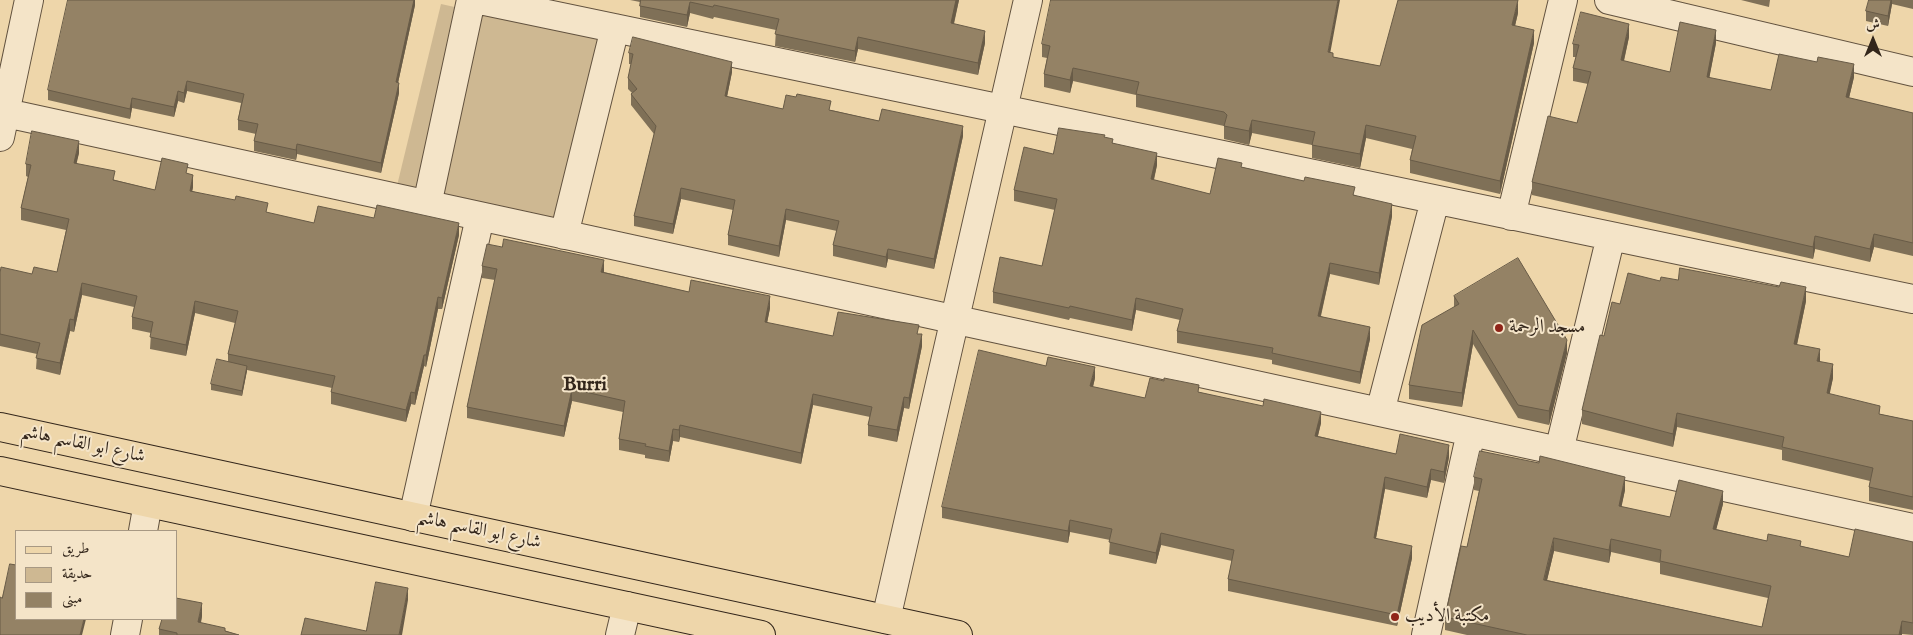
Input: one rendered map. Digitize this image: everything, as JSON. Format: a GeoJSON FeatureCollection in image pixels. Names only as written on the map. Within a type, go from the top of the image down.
{"type":"FeatureCollection","features":[{"type":"Feature","properties":{"kind":"main road","name":"شارع ابو القاسم هاشم"},"geometry":{"type":"LineString","coordinates":[[0,427],[958,635]]}},
{"type":"Feature","properties":{"kind":"main road"},"geometry":{"type":"LineString","coordinates":[[0,471],[761,635]]}},
{"type":"Feature","properties":{"kind":"street"},"geometry":{"type":"LineString","coordinates":[[29,0],[3,125],[480,216],[1913,528]]}},
{"type":"Feature","properties":{"kind":"street"},"geometry":{"type":"LineString","coordinates":[[427,205],[471,0]]}},
{"type":"Feature","properties":{"kind":"street"},"geometry":{"type":"LineString","coordinates":[[480,0],[528,5],[615,28],[1913,299]]}},
{"type":"Feature","properties":{"kind":"street"},"geometry":{"type":"LineString","coordinates":[[886,619],[1028,0]]}},
{"type":"Feature","properties":{"kind":"street"},"geometry":{"type":"LineString","coordinates":[[1511,216],[1563,0]]}},
{"type":"Feature","properties":{"kind":"street"},"geometry":{"type":"LineString","coordinates":[[1609,0],[1913,72]]}},
{"type":"Feature","properties":{"kind":"street"},"geometry":{"type":"LineString","coordinates":[[564,235],[615,28]]}},
{"type":"Feature","properties":{"kind":"street"},"geometry":{"type":"LineString","coordinates":[[1380,412],[1435,200]]}},
{"type":"Feature","properties":{"kind":"street"},"geometry":{"type":"LineString","coordinates":[[413,516],[480,216]]}},
{"type":"Feature","properties":{"kind":"street"},"geometry":{"type":"LineString","coordinates":[[1559,451],[1611,236]]}},
{"type":"Feature","properties":{"kind":"street"},"geometry":{"type":"LineString","coordinates":[[1426,635],[1471,432]]}},
{"type":"Feature","properties":{"kind":"street"},"geometry":{"type":"LineString","coordinates":[[143,530],[148,503]]}},
{"type":"Feature","properties":{"kind":"street"},"geometry":{"type":"LineString","coordinates":[[620,635],[627,606]]}},
{"type":"Feature","properties":{"kind":"street"},"geometry":{"type":"LineString","coordinates":[[125,635],[128,620]]}},
{"type":"Feature","properties":{"kind":"green space"},"geometry":{"type":"Polygon","coordinates":[[[441,4],[603,40],[559,236],[395,194],[441,4]]]}},
{"type":"Feature","properties":{"kind":"building"},"geometry":{"type":"Polygon","coordinates":[[[68,0],[414,0],[396,82],[399,83],[381,163],[297,144],[296,150],[254,141],[258,124],[238,120],[244,94],[187,81],[184,93],[178,91],[174,107],[132,98],[130,109],[48,90],[68,0]]]}},
{"type":"Feature","properties":{"kind":"building"},"geometry":{"type":"Polygon","coordinates":[[[641,0],[956,0],[951,23],[985,31],[978,63],[858,37],[855,51],[775,34],[779,19],[714,5],[713,7],[690,2],[687,15],[640,6],[641,0]]]}},
{"type":"Feature","properties":{"kind":"building"},"geometry":{"type":"Polygon","coordinates":[[[1051,0],[1338,0],[1328,52],[1333,53],[1333,57],[1380,66],[1398,0],[1518,0],[1512,25],[1534,30],[1500,181],[1410,160],[1416,136],[1366,125],[1360,154],[1312,145],[1315,132],[1252,120],[1249,131],[1224,126],[1227,115],[1224,112],[1136,94],[1139,82],[1073,68],[1070,80],[1044,74],[1050,46],[1042,44],[1051,0]]]}},
{"type":"Feature","properties":{"kind":"building"},"geometry":{"type":"Polygon","coordinates":[[[1869,0],[1891,0],[1888,16],[1866,11],[1869,0]]]}},
{"type":"Feature","properties":{"kind":"building"},"geometry":{"type":"Polygon","coordinates":[[[1581,12],[1629,24],[1621,60],[1670,72],[1680,22],[1716,30],[1707,77],[1771,90],[1779,54],[1817,62],[1818,57],[1854,64],[1846,97],[1913,113],[1913,243],[1874,234],[1870,249],[1815,236],[1813,247],[1532,182],[1548,116],[1577,123],[1591,72],[1573,68],[1579,45],[1573,44],[1581,12]]]}},
{"type":"Feature","properties":{"kind":"building"},"geometry":{"type":"Polygon","coordinates":[[[633,37],[732,62],[725,96],[783,109],[786,95],[796,97],[797,94],[831,101],[829,110],[879,121],[882,109],[963,126],[934,259],[888,249],[886,257],[833,245],[839,221],[786,209],[779,246],[728,235],[735,200],[681,188],[673,224],[634,216],[656,126],[631,94],[637,89],[628,78],[633,54],[629,53],[633,37]]]}},
{"type":"Feature","properties":{"kind":"building"},"geometry":{"type":"Polygon","coordinates":[[[1059,128],[1105,135],[1104,137],[1113,139],[1112,143],[1157,153],[1151,179],[1210,194],[1218,158],[1242,163],[1241,167],[1304,181],[1305,177],[1355,187],[1353,195],[1392,204],[1379,273],[1330,263],[1318,316],[1370,327],[1360,372],[1272,353],[1273,348],[1177,331],[1183,309],[1136,298],[1132,320],[993,292],[1000,257],[1042,266],[1057,199],[1014,190],[1024,147],[1053,154],[1059,128]]]}},
{"type":"Feature","properties":{"kind":"building"},"geometry":{"type":"Polygon","coordinates":[[[32,131],[79,141],[74,163],[115,171],[113,180],[155,190],[162,158],[188,164],[186,173],[193,175],[190,191],[235,200],[236,196],[268,203],[266,212],[314,223],[318,206],[374,218],[377,205],[459,223],[442,298],[438,297],[426,355],[424,355],[415,393],[411,392],[406,410],[331,392],[335,376],[228,354],[238,311],[195,301],[186,345],[150,337],[153,322],[132,317],[137,296],[82,283],[74,320],[70,319],[60,363],[36,358],[40,343],[0,334],[1,267],[32,274],[34,267],[57,272],[69,219],[21,208],[31,165],[26,164],[32,131]]]}},
{"type":"Feature","properties":{"kind":"building"},"geometry":{"type":"Polygon","coordinates":[[[504,239],[604,260],[601,272],[689,292],[691,280],[770,296],[765,322],[833,336],[838,312],[919,325],[917,334],[922,334],[909,398],[904,397],[897,430],[868,425],[872,407],[813,394],[801,453],[680,425],[679,430],[673,429],[669,451],[619,439],[625,401],[572,389],[564,426],[467,407],[497,269],[482,266],[487,244],[502,247],[504,239]]]}},
{"type":"Feature","properties":{"kind":"building"},"geometry":{"type":"Polygon","coordinates":[[[1518,258],[1567,340],[1549,411],[1518,405],[1473,330],[1462,393],[1409,385],[1422,325],[1459,304],[1454,296],[1518,258]]]}},
{"type":"Feature","properties":{"kind":"building"},"geometry":{"type":"Polygon","coordinates":[[[1680,268],[1779,287],[1781,282],[1806,287],[1794,344],[1820,349],[1817,361],[1833,364],[1827,393],[1880,406],[1879,414],[1913,421],[1913,497],[1869,487],[1873,468],[1782,447],[1784,437],[1677,413],[1673,434],[1582,410],[1600,335],[1604,336],[1612,302],[1620,304],[1628,273],[1660,281],[1661,277],[1678,280],[1680,268]]]}},
{"type":"Feature","properties":{"kind":"building"},"geometry":{"type":"Polygon","coordinates":[[[979,350],[1046,366],[1048,357],[1095,367],[1090,386],[1145,398],[1150,378],[1164,381],[1164,378],[1199,385],[1198,392],[1263,406],[1264,399],[1321,412],[1315,436],[1396,454],[1400,434],[1449,445],[1444,472],[1431,469],[1427,487],[1385,477],[1374,538],[1412,546],[1397,615],[1228,579],[1234,550],[1161,533],[1156,553],[1109,542],[1112,529],[1070,520],[1068,531],[942,507],[979,350]]]}},
{"type":"Feature","properties":{"kind":"building"},"geometry":{"type":"Polygon","coordinates":[[[217,359],[247,366],[242,391],[211,384],[217,359]]]}},
{"type":"Feature","properties":{"kind":"building"},"geometry":{"type":"Polygon","coordinates":[[[1480,451],[1539,463],[1540,456],[1625,477],[1619,506],[1670,517],[1679,480],[1723,491],[1713,529],[1767,541],[1768,534],[1801,541],[1800,546],[1849,557],[1855,529],[1913,542],[1913,623],[1902,621],[1899,635],[1527,635],[1445,617],[1461,546],[1467,547],[1482,479],[1474,477],[1480,451]],[[1554,538],[1544,580],[1762,627],[1771,586],[1660,561],[1661,550],[1611,539],[1609,550],[1554,538]]]}},
{"type":"Feature","properties":{"kind":"building"},"geometry":{"type":"Polygon","coordinates":[[[10,564],[15,565],[15,620],[84,620],[80,635],[0,635],[0,597],[2,598],[10,564]]]}},
{"type":"Feature","properties":{"kind":"building"},"geometry":{"type":"Polygon","coordinates":[[[376,582],[408,588],[399,635],[301,635],[305,618],[366,631],[376,582]]]}},
{"type":"Feature","properties":{"kind":"building"},"geometry":{"type":"Polygon","coordinates":[[[178,598],[202,603],[198,622],[225,628],[225,631],[239,635],[177,635],[177,633],[159,629],[162,620],[178,620],[178,598]]]}},
{"type":"Feature","properties":{"kind":"place","name":"مسجد الرحمة"},"geometry":{"type":"Point","coordinates":[1499,328]}},
{"type":"Feature","properties":{"kind":"place","name":"مكتبة الأديب"},"geometry":{"type":"Point","coordinates":[1395,617]}},
{"type":"Feature","properties":{"kind":"district","name":"Burri"},"geometry":{"type":"Point","coordinates":[585,386]}}]}
